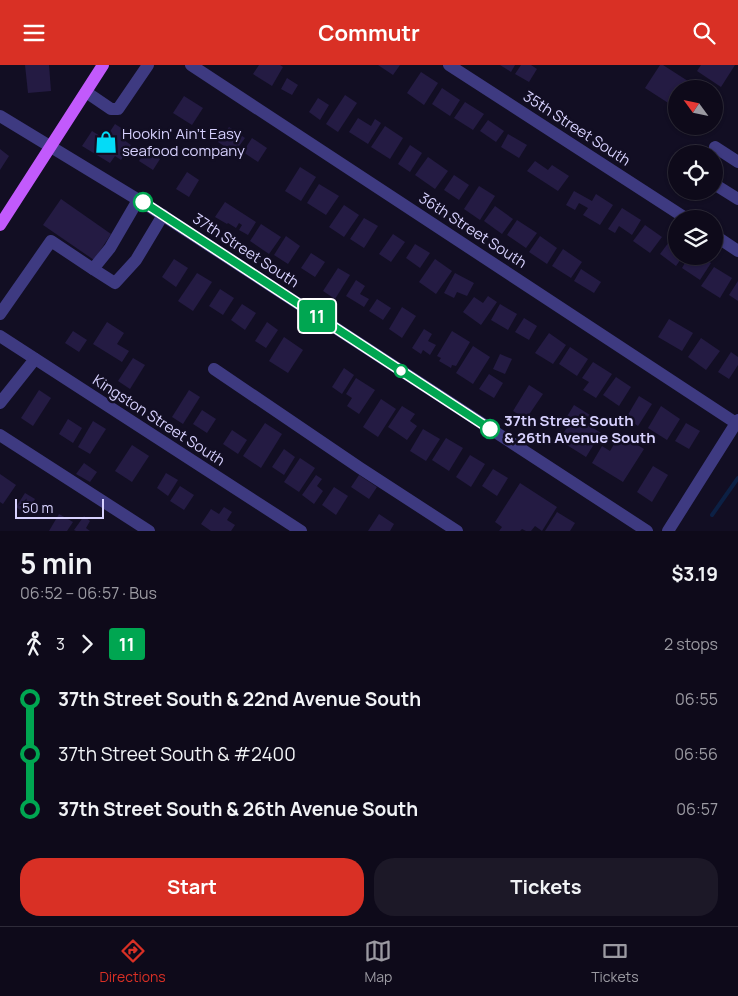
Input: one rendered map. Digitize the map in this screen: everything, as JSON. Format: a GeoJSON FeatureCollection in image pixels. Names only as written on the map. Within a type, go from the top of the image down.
{"type":"FeatureCollection","features":[{"type":"Feature","properties":{"kind":"main road"},"geometry":{"type":"LineString","coordinates":[[0,225],[103,65]]}},
{"type":"Feature","properties":{"kind":"street"},"geometry":{"type":"LineString","coordinates":[[86,92],[111,109],[118,109],[148,65]]}},
{"type":"Feature","properties":{"kind":"street","name":"36th Street South"},"geometry":{"type":"LineString","coordinates":[[191,65],[206,69],[737,422]]}},
{"type":"Feature","properties":{"kind":"street","name":"35th Street South"},"geometry":{"type":"LineString","coordinates":[[449,65],[673,210]]}},
{"type":"Feature","properties":{"kind":"street","name":"37th Street South"},"geometry":{"type":"LineString","coordinates":[[0,116],[163,215],[647,531]]}},
{"type":"Feature","properties":{"kind":"street"},"geometry":{"type":"LineString","coordinates":[[723,152],[738,162]]}},
{"type":"Feature","properties":{"kind":"street"},"geometry":{"type":"LineString","coordinates":[[723,190],[738,199]]}},
{"type":"Feature","properties":{"kind":"street"},"geometry":{"type":"LineString","coordinates":[[93,269],[110,248],[138,199]]}},
{"type":"Feature","properties":{"kind":"street"},"geometry":{"type":"LineString","coordinates":[[0,314],[51,241],[115,283],[136,260],[163,215]]}},
{"type":"Feature","properties":{"kind":"street"},"geometry":{"type":"LineString","coordinates":[[723,241],[738,251]]}},
{"type":"Feature","properties":{"kind":"street","name":"Kingston Street South"},"geometry":{"type":"LineString","coordinates":[[0,336],[300,531]]}},
{"type":"Feature","properties":{"kind":"street"},"geometry":{"type":"LineString","coordinates":[[0,403],[35,359]]}},
{"type":"Feature","properties":{"kind":"street"},"geometry":{"type":"LineString","coordinates":[[214,369],[457,531]]}},
{"type":"Feature","properties":{"kind":"street"},"geometry":{"type":"LineString","coordinates":[[668,531],[737,422]]}},
{"type":"Feature","properties":{"kind":"street"},"geometry":{"type":"LineString","coordinates":[[0,435],[149,531]]}},
{"type":"Feature","properties":{"kind":"building"},"geometry":{"type":"Polygon","coordinates":[[[25,65],[49,65],[51,91],[28,93],[25,65]]]}},
{"type":"Feature","properties":{"kind":"building"},"geometry":{"type":"Polygon","coordinates":[[[259,65],[280,65],[283,67],[272,86],[253,74],[259,65]]]}},
{"type":"Feature","properties":{"kind":"building"},"geometry":{"type":"Polygon","coordinates":[[[378,65],[400,65],[393,75],[378,65]]]}},
{"type":"Feature","properties":{"kind":"building"},"geometry":{"type":"Polygon","coordinates":[[[500,65],[515,65],[511,72],[500,65]]]}},
{"type":"Feature","properties":{"kind":"building"},"geometry":{"type":"Polygon","coordinates":[[[521,65],[531,65],[537,69],[529,82],[515,74],[521,65]]]}},
{"type":"Feature","properties":{"kind":"building"},"geometry":{"type":"Polygon","coordinates":[[[660,65],[686,80],[668,80],[668,103],[645,88],[660,65]]]}},
{"type":"Feature","properties":{"kind":"building"},"geometry":{"type":"Polygon","coordinates":[[[701,65],[735,65],[723,84],[723,80],[710,80],[697,71],[701,65]]]}},
{"type":"Feature","properties":{"kind":"building"},"geometry":{"type":"Polygon","coordinates":[[[421,72],[438,83],[424,105],[407,93],[421,72]]]}},
{"type":"Feature","properties":{"kind":"building"},"geometry":{"type":"Polygon","coordinates":[[[287,78],[298,85],[292,95],[281,89],[287,78]]]}},
{"type":"Feature","properties":{"kind":"building"},"geometry":{"type":"Polygon","coordinates":[[[442,88],[460,100],[450,116],[432,104],[442,88]]]}},
{"type":"Feature","properties":{"kind":"building"},"geometry":{"type":"Polygon","coordinates":[[[345,95],[357,103],[338,132],[326,124],[345,95]]]}},
{"type":"Feature","properties":{"kind":"building"},"geometry":{"type":"Polygon","coordinates":[[[184,96],[203,108],[192,125],[173,113],[184,96]]]}},
{"type":"Feature","properties":{"kind":"building"},"geometry":{"type":"Polygon","coordinates":[[[318,98],[329,105],[320,120],[309,112],[318,98]]]}},
{"type":"Feature","properties":{"kind":"building"},"geometry":{"type":"Polygon","coordinates":[[[465,102],[484,114],[473,130],[454,118],[465,102]]]}},
{"type":"Feature","properties":{"kind":"building"},"geometry":{"type":"Polygon","coordinates":[[[358,118],[371,126],[375,119],[381,123],[368,144],[349,132],[358,118]]]}},
{"type":"Feature","properties":{"kind":"building"},"geometry":{"type":"Polygon","coordinates":[[[488,120],[504,131],[496,142],[480,131],[488,120]]]}},
{"type":"Feature","properties":{"kind":"building","name":"Hookin' Ain't Easy seafood company"},"geometry":{"type":"Polygon","coordinates":[[[115,124],[129,133],[124,140],[131,145],[121,160],[115,156],[110,163],[82,146],[92,131],[105,139],[115,124]]]}},
{"type":"Feature","properties":{"kind":"building"},"geometry":{"type":"Polygon","coordinates":[[[385,126],[403,138],[390,159],[371,147],[385,126]]]}},
{"type":"Feature","properties":{"kind":"building"},"geometry":{"type":"Polygon","coordinates":[[[229,127],[245,138],[234,153],[218,142],[229,127]]]}},
{"type":"Feature","properties":{"kind":"building"},"geometry":{"type":"Polygon","coordinates":[[[508,134],[527,145],[519,158],[501,147],[508,134]]]}},
{"type":"Feature","properties":{"kind":"building"},"geometry":{"type":"Polygon","coordinates":[[[252,138],[267,148],[258,162],[243,152],[252,138]]]}},
{"type":"Feature","properties":{"kind":"building"},"geometry":{"type":"Polygon","coordinates":[[[410,145],[422,153],[410,172],[398,164],[410,145]]]}},
{"type":"Feature","properties":{"kind":"building"},"geometry":{"type":"Polygon","coordinates":[[[0,149],[9,156],[0,170],[0,149]]]}},
{"type":"Feature","properties":{"kind":"building"},"geometry":{"type":"Polygon","coordinates":[[[146,150],[160,159],[153,170],[139,161],[146,150]]]}},
{"type":"Feature","properties":{"kind":"building"},"geometry":{"type":"Polygon","coordinates":[[[428,157],[448,171],[435,189],[415,175],[428,157]]]}},
{"type":"Feature","properties":{"kind":"building"},"geometry":{"type":"Polygon","coordinates":[[[535,161],[548,170],[552,165],[569,176],[558,191],[527,171],[535,161]]]}},
{"type":"Feature","properties":{"kind":"building"},"geometry":{"type":"Polygon","coordinates":[[[300,167],[316,177],[301,201],[285,191],[300,167]]]}},
{"type":"Feature","properties":{"kind":"building"},"geometry":{"type":"Polygon","coordinates":[[[187,172],[199,180],[189,197],[176,189],[187,172]]]}},
{"type":"Feature","properties":{"kind":"building"},"geometry":{"type":"Polygon","coordinates":[[[454,175],[469,185],[459,200],[444,190],[454,175]]]}},
{"type":"Feature","properties":{"kind":"building"},"geometry":{"type":"Polygon","coordinates":[[[319,184],[339,196],[326,215],[307,203],[319,184]]]}},
{"type":"Feature","properties":{"kind":"building"},"geometry":{"type":"Polygon","coordinates":[[[479,186],[495,196],[480,220],[464,209],[479,186]]]}},
{"type":"Feature","properties":{"kind":"building"},"geometry":{"type":"Polygon","coordinates":[[[574,191],[592,201],[596,194],[613,205],[600,225],[583,215],[588,208],[579,203],[575,210],[566,205],[574,191]]]}},
{"type":"Feature","properties":{"kind":"building"},"geometry":{"type":"Polygon","coordinates":[[[61,199],[111,234],[94,260],[43,225],[61,199]]]}},
{"type":"Feature","properties":{"kind":"building"},"geometry":{"type":"Polygon","coordinates":[[[225,202],[256,222],[248,235],[239,230],[242,225],[239,223],[236,228],[215,217],[225,202]]]}},
{"type":"Feature","properties":{"kind":"building"},"geometry":{"type":"Polygon","coordinates":[[[344,205],[359,215],[344,237],[329,227],[344,205]]]}},
{"type":"Feature","properties":{"kind":"building"},"geometry":{"type":"Polygon","coordinates":[[[495,206],[513,219],[502,234],[484,221],[495,206]]]}},
{"type":"Feature","properties":{"kind":"building"},"geometry":{"type":"Polygon","coordinates":[[[622,208],[641,220],[632,235],[619,226],[615,233],[608,229],[622,208]]]}},
{"type":"Feature","properties":{"kind":"building"},"geometry":{"type":"Polygon","coordinates":[[[364,218],[378,226],[364,248],[350,239],[364,218]]]}},
{"type":"Feature","properties":{"kind":"building"},"geometry":{"type":"Polygon","coordinates":[[[517,220],[537,233],[526,248],[507,235],[517,220]]]}},
{"type":"Feature","properties":{"kind":"building"},"geometry":{"type":"Polygon","coordinates":[[[261,224],[281,237],[269,254],[250,241],[261,224]]]}},
{"type":"Feature","properties":{"kind":"building"},"geometry":{"type":"Polygon","coordinates":[[[645,225],[662,237],[650,253],[633,241],[645,225]]]}},
{"type":"Feature","properties":{"kind":"building"},"geometry":{"type":"Polygon","coordinates":[[[393,234],[405,242],[391,262],[379,254],[393,234]]]}},
{"type":"Feature","properties":{"kind":"building"},"geometry":{"type":"Polygon","coordinates":[[[286,236],[300,246],[288,264],[274,255],[286,236]]]}},
{"type":"Feature","properties":{"kind":"building"},"geometry":{"type":"Polygon","coordinates":[[[540,236],[557,248],[547,264],[529,252],[540,236]]]}},
{"type":"Feature","properties":{"kind":"building"},"geometry":{"type":"Polygon","coordinates":[[[668,243],[668,260],[660,254],[668,243]]]}},
{"type":"Feature","properties":{"kind":"building"},"geometry":{"type":"Polygon","coordinates":[[[415,244],[430,253],[420,268],[406,258],[415,244]]]}},
{"type":"Feature","properties":{"kind":"building"},"geometry":{"type":"Polygon","coordinates":[[[563,249],[582,262],[571,278],[552,266],[563,249]]]}},
{"type":"Feature","properties":{"kind":"building"},"geometry":{"type":"Polygon","coordinates":[[[311,253],[325,262],[315,277],[301,268],[311,253]]]}},
{"type":"Feature","properties":{"kind":"building"},"geometry":{"type":"Polygon","coordinates":[[[174,259],[188,268],[176,287],[162,277],[174,259]]]}},
{"type":"Feature","properties":{"kind":"building"},"geometry":{"type":"Polygon","coordinates":[[[435,259],[452,271],[436,294],[419,282],[435,259]]]}},
{"type":"Feature","properties":{"kind":"building"},"geometry":{"type":"Polygon","coordinates":[[[684,265],[710,265],[700,280],[682,268],[684,265]]]}},
{"type":"Feature","properties":{"kind":"building"},"geometry":{"type":"Polygon","coordinates":[[[714,267],[732,278],[720,298],[701,286],[714,267]]]}},
{"type":"Feature","properties":{"kind":"building"},"geometry":{"type":"Polygon","coordinates":[[[338,268],[350,275],[335,299],[323,291],[338,268]]]}},
{"type":"Feature","properties":{"kind":"building"},"geometry":{"type":"Polygon","coordinates":[[[581,269],[601,282],[594,293],[574,281],[581,269]]]}},
{"type":"Feature","properties":{"kind":"building"},"geometry":{"type":"Polygon","coordinates":[[[197,273],[212,282],[193,311],[178,301],[197,273]]]}},
{"type":"Feature","properties":{"kind":"building"},"geometry":{"type":"Polygon","coordinates":[[[455,273],[474,283],[467,296],[457,292],[454,298],[444,293],[455,273]]]}},
{"type":"Feature","properties":{"kind":"building"},"geometry":{"type":"Polygon","coordinates":[[[356,280],[365,286],[360,294],[369,299],[364,307],[346,296],[356,280]]]}},
{"type":"Feature","properties":{"kind":"building"},"geometry":{"type":"Polygon","coordinates":[[[738,281],[738,301],[729,295],[738,281]]]}},
{"type":"Feature","properties":{"kind":"building"},"geometry":{"type":"Polygon","coordinates":[[[220,289],[234,298],[223,315],[209,306],[220,289]]]}},
{"type":"Feature","properties":{"kind":"building"},"geometry":{"type":"Polygon","coordinates":[[[488,296],[497,302],[481,325],[463,312],[474,297],[483,303],[488,296]]]}},
{"type":"Feature","properties":{"kind":"building"},"geometry":{"type":"Polygon","coordinates":[[[377,299],[391,308],[383,320],[369,311],[377,299]]]}},
{"type":"Feature","properties":{"kind":"building"},"geometry":{"type":"Polygon","coordinates":[[[242,304],[256,313],[245,330],[231,320],[242,304]]]}},
{"type":"Feature","properties":{"kind":"building"},"geometry":{"type":"Polygon","coordinates":[[[500,304],[517,314],[508,330],[491,320],[500,304]]]}},
{"type":"Feature","properties":{"kind":"building"},"geometry":{"type":"Polygon","coordinates":[[[402,307],[416,316],[402,338],[389,329],[402,307]]]}},
{"type":"Feature","properties":{"kind":"building"},"geometry":{"type":"Polygon","coordinates":[[[524,318],[537,326],[529,340],[515,332],[524,318]]]}},
{"type":"Feature","properties":{"kind":"building"},"geometry":{"type":"Polygon","coordinates":[[[669,319],[693,333],[682,351],[658,337],[669,319]]]}},
{"type":"Feature","properties":{"kind":"building"},"geometry":{"type":"Polygon","coordinates":[[[107,322],[124,333],[117,344],[129,351],[122,362],[93,344],[107,322]]]}},
{"type":"Feature","properties":{"kind":"building"},"geometry":{"type":"Polygon","coordinates":[[[267,322],[278,330],[266,348],[255,341],[267,322]]]}},
{"type":"Feature","properties":{"kind":"building"},"geometry":{"type":"Polygon","coordinates":[[[424,329],[432,334],[428,341],[436,345],[430,355],[423,350],[421,354],[412,348],[424,329]]]}},
{"type":"Feature","properties":{"kind":"building"},"geometry":{"type":"Polygon","coordinates":[[[73,331],[87,340],[79,352],[65,343],[73,331]]]}},
{"type":"Feature","properties":{"kind":"building"},"geometry":{"type":"Polygon","coordinates":[[[452,331],[470,342],[456,366],[452,365],[451,368],[439,361],[441,358],[437,356],[452,331]]]}},
{"type":"Feature","properties":{"kind":"building"},"geometry":{"type":"Polygon","coordinates":[[[549,333],[566,345],[553,364],[535,353],[549,333]]]}},
{"type":"Feature","properties":{"kind":"building"},"geometry":{"type":"Polygon","coordinates":[[[284,337],[303,350],[288,373],[269,361],[284,337]]]}},
{"type":"Feature","properties":{"kind":"building"},"geometry":{"type":"Polygon","coordinates":[[[701,338],[720,351],[706,370],[688,357],[701,338]]]}},
{"type":"Feature","properties":{"kind":"building"},"geometry":{"type":"Polygon","coordinates":[[[473,346],[490,357],[473,384],[456,373],[473,346]]]}},
{"type":"Feature","properties":{"kind":"building"},"geometry":{"type":"Polygon","coordinates":[[[570,347],[588,359],[577,376],[559,364],[570,347]]]}},
{"type":"Feature","properties":{"kind":"building"},"geometry":{"type":"Polygon","coordinates":[[[731,352],[738,357],[738,365],[729,379],[718,372],[731,352]]]}},
{"type":"Feature","properties":{"kind":"building"},"geometry":{"type":"Polygon","coordinates":[[[500,354],[512,359],[505,374],[493,369],[500,354]]]}},
{"type":"Feature","properties":{"kind":"building"},"geometry":{"type":"Polygon","coordinates":[[[133,358],[145,365],[130,389],[118,381],[133,358]]]}},
{"type":"Feature","properties":{"kind":"building"},"geometry":{"type":"Polygon","coordinates":[[[593,362],[612,374],[596,398],[583,390],[589,382],[582,378],[593,362]]]}},
{"type":"Feature","properties":{"kind":"building"},"geometry":{"type":"Polygon","coordinates":[[[344,368],[354,375],[342,394],[332,387],[344,368]]]}},
{"type":"Feature","properties":{"kind":"building"},"geometry":{"type":"Polygon","coordinates":[[[489,374],[503,383],[494,398],[479,389],[489,374]]]}},
{"type":"Feature","properties":{"kind":"building"},"geometry":{"type":"Polygon","coordinates":[[[616,377],[631,387],[619,406],[603,395],[616,377]]]}},
{"type":"Feature","properties":{"kind":"building"},"geometry":{"type":"Polygon","coordinates":[[[356,378],[375,390],[359,414],[347,406],[352,398],[346,394],[356,378]]]}},
{"type":"Feature","properties":{"kind":"building"},"geometry":{"type":"Polygon","coordinates":[[[529,385],[543,394],[526,419],[513,411],[529,385]]]}},
{"type":"Feature","properties":{"kind":"building"},"geometry":{"type":"Polygon","coordinates":[[[39,390],[51,398],[33,426],[21,418],[39,390]]]}},
{"type":"Feature","properties":{"kind":"building"},"geometry":{"type":"Polygon","coordinates":[[[189,390],[200,397],[183,424],[172,417],[189,390]]]}},
{"type":"Feature","properties":{"kind":"building"},"geometry":{"type":"Polygon","coordinates":[[[639,396],[652,404],[638,426],[626,418],[639,396]]]}},
{"type":"Feature","properties":{"kind":"building"},"geometry":{"type":"Polygon","coordinates":[[[381,399],[396,409],[378,437],[363,427],[381,399]]]}},
{"type":"Feature","properties":{"kind":"building"},"geometry":{"type":"Polygon","coordinates":[[[574,405],[590,415],[585,423],[601,433],[586,457],[559,440],[568,426],[563,423],[574,405]]]}},
{"type":"Feature","properties":{"kind":"building"},"geometry":{"type":"Polygon","coordinates":[[[402,406],[415,414],[410,421],[417,426],[407,440],[388,427],[402,406]]]}},
{"type":"Feature","properties":{"kind":"building"},"geometry":{"type":"Polygon","coordinates":[[[661,406],[680,419],[667,440],[648,428],[661,406]]]}},
{"type":"Feature","properties":{"kind":"building"},"geometry":{"type":"Polygon","coordinates":[[[202,410],[216,419],[207,433],[193,424],[202,410]]]}},
{"type":"Feature","properties":{"kind":"building"},"geometry":{"type":"Polygon","coordinates":[[[68,419],[82,428],[73,443],[59,434],[68,419]]]}},
{"type":"Feature","properties":{"kind":"building"},"geometry":{"type":"Polygon","coordinates":[[[93,421],[106,429],[90,454],[78,447],[93,421]]]}},
{"type":"Feature","properties":{"kind":"building"},"geometry":{"type":"Polygon","coordinates":[[[265,423],[282,434],[261,468],[243,456],[265,423]]]}},
{"type":"Feature","properties":{"kind":"building"},"geometry":{"type":"Polygon","coordinates":[[[686,423],[700,431],[689,449],[675,441],[686,423]]]}},
{"type":"Feature","properties":{"kind":"building"},"geometry":{"type":"Polygon","coordinates":[[[423,429],[440,439],[426,461],[410,451],[423,429]]]}},
{"type":"Feature","properties":{"kind":"building"},"geometry":{"type":"Polygon","coordinates":[[[232,430],[247,440],[238,454],[223,444],[232,430]]]}},
{"type":"Feature","properties":{"kind":"building"},"geometry":{"type":"Polygon","coordinates":[[[620,434],[644,449],[623,482],[592,463],[602,446],[610,451],[620,434]]]}},
{"type":"Feature","properties":{"kind":"building"},"geometry":{"type":"Polygon","coordinates":[[[446,438],[463,448],[449,471],[432,460],[446,438]]]}},
{"type":"Feature","properties":{"kind":"building"},"geometry":{"type":"Polygon","coordinates":[[[132,445],[149,456],[132,482],[115,471],[132,445]]]}},
{"type":"Feature","properties":{"kind":"building"},"geometry":{"type":"Polygon","coordinates":[[[284,449],[295,457],[284,475],[272,467],[284,449]]]}},
{"type":"Feature","properties":{"kind":"building"},"geometry":{"type":"Polygon","coordinates":[[[470,455],[485,464],[471,487],[456,477],[470,455]]]}},
{"type":"Feature","properties":{"kind":"building"},"geometry":{"type":"Polygon","coordinates":[[[300,458],[315,468],[299,492],[284,482],[300,458]]]}},
{"type":"Feature","properties":{"kind":"building"},"geometry":{"type":"Polygon","coordinates":[[[84,463],[97,472],[90,482],[76,474],[84,463]]]}},
{"type":"Feature","properties":{"kind":"building"},"geometry":{"type":"Polygon","coordinates":[[[653,466],[668,475],[652,502],[637,492],[653,466]]]}},
{"type":"Feature","properties":{"kind":"building"},"geometry":{"type":"Polygon","coordinates":[[[493,469],[508,478],[497,496],[482,486],[493,469]]]}},
{"type":"Feature","properties":{"kind":"building"},"geometry":{"type":"Polygon","coordinates":[[[166,473],[178,480],[168,496],[157,488],[166,473]]]}},
{"type":"Feature","properties":{"kind":"building"},"geometry":{"type":"Polygon","coordinates":[[[0,474],[16,485],[3,504],[0,502],[0,474]]]}},
{"type":"Feature","properties":{"kind":"building"},"geometry":{"type":"Polygon","coordinates":[[[316,475],[322,479],[317,486],[323,491],[314,504],[302,495],[316,475]]]}},
{"type":"Feature","properties":{"kind":"building"},"geometry":{"type":"Polygon","coordinates":[[[359,475],[377,487],[369,499],[351,487],[359,475]]]}},
{"type":"Feature","properties":{"kind":"building"},"geometry":{"type":"Polygon","coordinates":[[[520,483],[557,507],[542,531],[535,526],[531,531],[522,529],[520,531],[499,531],[502,527],[495,522],[520,483]]]}},
{"type":"Feature","properties":{"kind":"building"},"geometry":{"type":"Polygon","coordinates":[[[180,486],[194,495],[184,510],[170,501],[180,486]]]}},
{"type":"Feature","properties":{"kind":"building"},"geometry":{"type":"Polygon","coordinates":[[[334,487],[348,496],[336,515],[322,505],[334,487]]]}},
{"type":"Feature","properties":{"kind":"building"},"geometry":{"type":"Polygon","coordinates":[[[25,493],[35,499],[26,514],[16,507],[25,493]]]}},
{"type":"Feature","properties":{"kind":"building"},"geometry":{"type":"Polygon","coordinates":[[[224,507],[232,512],[227,520],[235,525],[231,531],[211,531],[201,524],[211,509],[219,514],[224,507]]]}},
{"type":"Feature","properties":{"kind":"building"},"geometry":{"type":"Polygon","coordinates":[[[557,512],[575,523],[570,531],[545,531],[557,512]]]}},
{"type":"Feature","properties":{"kind":"building"},"geometry":{"type":"Polygon","coordinates":[[[59,514],[73,522],[67,531],[49,531],[59,514]]]}},
{"type":"Feature","properties":{"kind":"building"},"geometry":{"type":"Polygon","coordinates":[[[379,514],[394,524],[390,531],[368,531],[379,514]]]}},
{"type":"Feature","properties":{"kind":"building"},"geometry":{"type":"Polygon","coordinates":[[[84,516],[90,521],[86,528],[90,531],[74,530],[84,516]]]}},
{"type":"Feature","properties":{"kind":"waterway"},"geometry":{"type":"LineString","coordinates":[[712,515],[738,478]]}},
{"type":"Feature","properties":{"kind":"bus line","name":"11"},"geometry":{"type":"LineString","coordinates":[[143,202],[490,429]]}},
{"type":"Feature","properties":{"kind":"place","name":"Hookin' Ain't Easy seafood company"},"geometry":{"type":"Point","coordinates":[106,142]}},
{"type":"Feature","properties":{"kind":"place","name":"37th Street South & 26th Avenue South"},"geometry":{"type":"Point","coordinates":[490,429]}}]}
